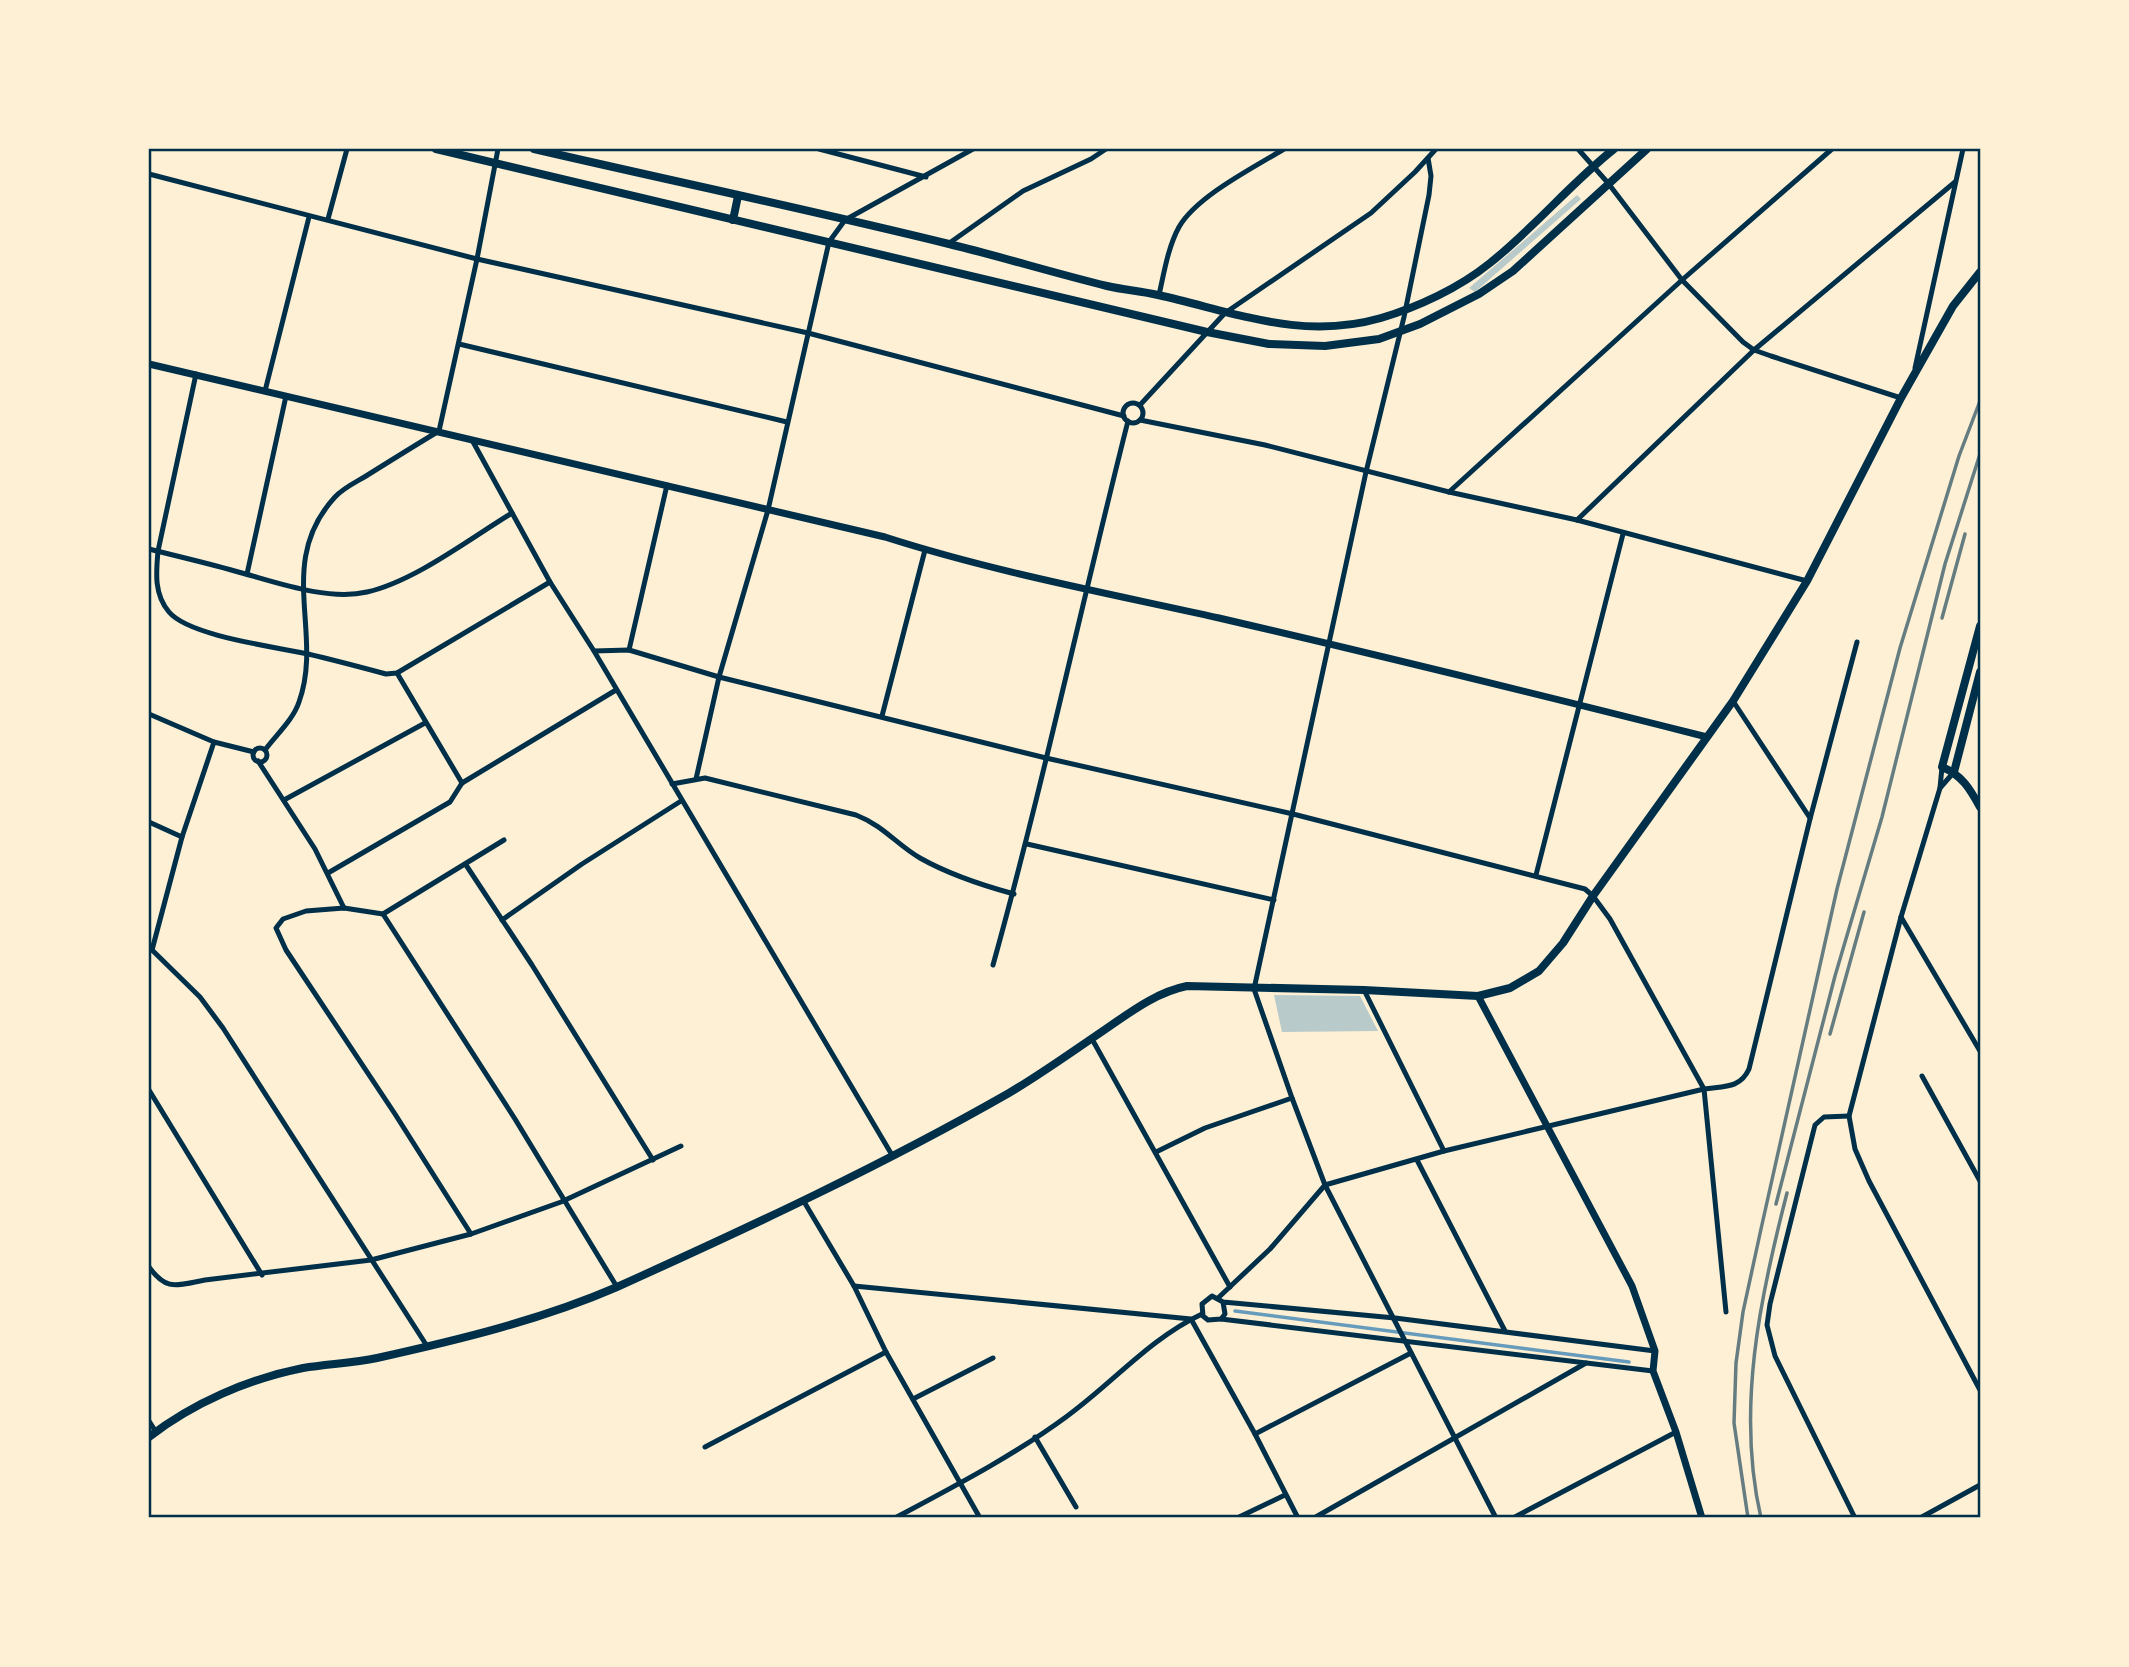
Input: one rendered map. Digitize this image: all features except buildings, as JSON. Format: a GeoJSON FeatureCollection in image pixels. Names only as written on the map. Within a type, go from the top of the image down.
{"type":"FeatureCollection","features":[{"type":"Feature","properties":{"kind":"main road"},"geometry":{"type":"LineString","coordinates":[[436,149],[1207,332],[1269,344],[1325,346],[1367,341],[1400,331],[1460,305],[1513,271],[1647,149]]}},
{"type":"Feature","properties":{"kind":"main road"},"geometry":{"type":"LineString","coordinates":[[534,149],[948,244],[1225,313],[1281,325],[1326,327],[1378,318],[1405,310],[1466,279],[1490,263],[1614,149]]}},
{"type":"Feature","properties":{"kind":"main road"},"geometry":{"type":"LineString","coordinates":[[733,220],[738,196]]}},
{"type":"Feature","properties":{"kind":"main road"},"geometry":{"type":"LineString","coordinates":[[152,1434],[216,1396],[259,1379],[303,1368],[374,1358],[427,1346],[587,1300],[617,1287],[892,1155],[1012,1091],[1149,1001],[1176,989],[1186,986],[1364,990],[1478,996],[1510,988],[1539,971],[1563,943],[1593,896],[1733,701],[1807,581],[1936,336],[1954,306],[1980,272]]}},
{"type":"Feature","properties":{"kind":"main road"},"geometry":{"type":"LineString","coordinates":[[1980,626],[1942,767],[1965,781],[1980,807]]}},
{"type":"Feature","properties":{"kind":"main road"},"geometry":{"type":"LineString","coordinates":[[1954,772],[1980,671]]}},
{"type":"Feature","properties":{"kind":"street"},"geometry":{"type":"LineString","coordinates":[[328,219],[347,149]]}},
{"type":"Feature","properties":{"kind":"street"},"geometry":{"type":"LineString","coordinates":[[258,761],[266,758],[265,750],[298,706],[303,689],[306,654],[302,589],[304,562],[311,534],[321,515],[336,495],[439,431],[498,149]]}},
{"type":"Feature","properties":{"kind":"street"},"geometry":{"type":"LineString","coordinates":[[819,149],[926,177]]}},
{"type":"Feature","properties":{"kind":"street"},"geometry":{"type":"LineString","coordinates":[[696,779],[719,677],[768,510],[828,242],[845,220],[973,149]]}},
{"type":"Feature","properties":{"kind":"street"},"geometry":{"type":"LineString","coordinates":[[948,244],[1023,191],[1091,159],[1106,149]]}},
{"type":"Feature","properties":{"kind":"street"},"geometry":{"type":"LineString","coordinates":[[1159,295],[1178,229],[1189,212],[1284,149]]}},
{"type":"Feature","properties":{"kind":"street"},"geometry":{"type":"LineString","coordinates":[[1140,405],[1225,313],[1371,213],[1436,149]]}},
{"type":"Feature","properties":{"kind":"street"},"geometry":{"type":"LineString","coordinates":[[1578,149],[1608,183],[1682,280],[1743,342],[1754,350],[1902,398]]}},
{"type":"Feature","properties":{"kind":"street"},"geometry":{"type":"LineString","coordinates":[[1449,492],[1682,280],[1832,149]]}},
{"type":"Feature","properties":{"kind":"street"},"geometry":{"type":"LineString","coordinates":[[1913,377],[1963,149]]}},
{"type":"Feature","properties":{"kind":"street"},"geometry":{"type":"LineString","coordinates":[[1428,158],[1431,176],[1429,195],[1405,310],[1366,472],[1254,989],[1325,1185],[1496,1518]]}},
{"type":"Feature","properties":{"kind":"street"},"geometry":{"type":"LineString","coordinates":[[149,174],[477,259],[808,333],[1134,423],[1140,421],[1265,445],[1449,492],[1577,520],[1807,581]]}},
{"type":"Feature","properties":{"kind":"street"},"geometry":{"type":"LineString","coordinates":[[1577,520],[1754,350],[1955,182]]}},
{"type":"Feature","properties":{"kind":"street"},"geometry":{"type":"LineString","coordinates":[[265,391],[309,217]]}},
{"type":"Feature","properties":{"kind":"street"},"geometry":{"type":"LineString","coordinates":[[1923,330],[1936,336]]}},
{"type":"Feature","properties":{"kind":"street"},"geometry":{"type":"LineString","coordinates":[[459,344],[787,422]]}},
{"type":"Feature","properties":{"kind":"street"},"geometry":{"type":"LineString","coordinates":[[149,364],[885,537],[925,550],[1085,589],[1329,644],[1707,737]]}},
{"type":"Feature","properties":{"kind":"street"},"geometry":{"type":"LineString","coordinates":[[196,374],[158,551],[156,579],[160,598],[171,614],[186,624],[215,634],[386,674],[397,673],[550,582]]}},
{"type":"Feature","properties":{"kind":"street"},"geometry":{"type":"LineString","coordinates":[[247,574],[286,396]]}},
{"type":"Feature","properties":{"kind":"street"},"geometry":{"type":"LineString","coordinates":[[993,965],[1027,844],[1126,419],[1124,410],[1134,403],[1140,405]]}},
{"type":"Feature","properties":{"kind":"street"},"geometry":{"type":"LineString","coordinates":[[1140,405],[1143,415],[1140,421]]}},
{"type":"Feature","properties":{"kind":"street"},"geometry":{"type":"LineString","coordinates":[[472,440],[550,582],[892,1155]]}},
{"type":"Feature","properties":{"kind":"street"},"geometry":{"type":"LineString","coordinates":[[629,650],[667,485]]}},
{"type":"Feature","properties":{"kind":"street"},"geometry":{"type":"LineString","coordinates":[[149,549],[302,589],[338,594],[365,593],[393,584],[512,513]]}},
{"type":"Feature","properties":{"kind":"street"},"geometry":{"type":"LineString","coordinates":[[1536,875],[1623,534]]}},
{"type":"Feature","properties":{"kind":"street"},"geometry":{"type":"LineString","coordinates":[[882,716],[925,550]]}},
{"type":"Feature","properties":{"kind":"street"},"geometry":{"type":"LineString","coordinates":[[1221,1300],[1230,1287],[1270,1249],[1325,1185],[1444,1151],[1704,1089],[1737,1084],[1744,1080],[1857,642]]}},
{"type":"Feature","properties":{"kind":"street"},"geometry":{"type":"LineString","coordinates":[[593,651],[629,650],[719,677],[1046,758],[1293,814],[1585,889],[1610,919],[1704,1089],[1726,1312]]}},
{"type":"Feature","properties":{"kind":"street"},"geometry":{"type":"LineString","coordinates":[[397,673],[463,783]]}},
{"type":"Feature","properties":{"kind":"street"},"geometry":{"type":"LineString","coordinates":[[328,873],[450,802],[463,783],[616,690]]}},
{"type":"Feature","properties":{"kind":"street"},"geometry":{"type":"LineString","coordinates":[[1733,701],[1810,818]]}},
{"type":"Feature","properties":{"kind":"street"},"geometry":{"type":"LineString","coordinates":[[149,715],[214,741],[254,752]]}},
{"type":"Feature","properties":{"kind":"street"},"geometry":{"type":"LineString","coordinates":[[284,800],[425,723]]}},
{"type":"Feature","properties":{"kind":"street"},"geometry":{"type":"LineString","coordinates":[[214,741],[182,837],[150,949],[200,997],[223,1028],[427,1346]]}},
{"type":"Feature","properties":{"kind":"street"},"geometry":{"type":"LineString","coordinates":[[254,752],[259,748],[265,750]]}},
{"type":"Feature","properties":{"kind":"street"},"geometry":{"type":"LineString","coordinates":[[254,752],[254,757],[284,800],[328,873],[344,908]]}},
{"type":"Feature","properties":{"kind":"street"},"geometry":{"type":"LineString","coordinates":[[1942,767],[1940,788],[1901,917],[1849,1116],[1855,1149],[1869,1181],[1980,1390]]}},
{"type":"Feature","properties":{"kind":"street"},"geometry":{"type":"LineString","coordinates":[[1940,788],[1954,772]]}},
{"type":"Feature","properties":{"kind":"street"},"geometry":{"type":"LineString","coordinates":[[672,784],[696,779],[726,782],[856,814],[880,825],[918,857],[935,866],[975,884],[1014,894]]}},
{"type":"Feature","properties":{"kind":"street"},"geometry":{"type":"LineString","coordinates":[[502,920],[582,863],[681,801]]}},
{"type":"Feature","properties":{"kind":"street"},"geometry":{"type":"LineString","coordinates":[[149,822],[182,837]]}},
{"type":"Feature","properties":{"kind":"street"},"geometry":{"type":"LineString","coordinates":[[471,1234],[276,931],[278,924],[291,915],[306,911],[344,908],[383,914],[504,840]]}},
{"type":"Feature","properties":{"kind":"street"},"geometry":{"type":"LineString","coordinates":[[1027,844],[1274,900]]}},
{"type":"Feature","properties":{"kind":"street"},"geometry":{"type":"LineString","coordinates":[[466,865],[653,1160]]}},
{"type":"Feature","properties":{"kind":"street"},"geometry":{"type":"LineString","coordinates":[[383,914],[565,1200],[617,1287]]}},
{"type":"Feature","properties":{"kind":"street"},"geometry":{"type":"LineString","coordinates":[[1901,917],[1980,1051]]}},
{"type":"Feature","properties":{"kind":"street"},"geometry":{"type":"LineString","coordinates":[[1364,990],[1444,1151]]}},
{"type":"Feature","properties":{"kind":"street"},"geometry":{"type":"LineString","coordinates":[[1478,996],[1632,1286],[1654,1351],[1653,1371],[1676,1432],[1702,1518]]}},
{"type":"Feature","properties":{"kind":"street"},"geometry":{"type":"LineString","coordinates":[[1092,1039],[1230,1287]]}},
{"type":"Feature","properties":{"kind":"street"},"geometry":{"type":"LineString","coordinates":[[1922,1076],[1980,1181]]}},
{"type":"Feature","properties":{"kind":"street"},"geometry":{"type":"LineString","coordinates":[[149,1090],[262,1275]]}},
{"type":"Feature","properties":{"kind":"street"},"geometry":{"type":"LineString","coordinates":[[1156,1152],[1205,1128],[1292,1098]]}},
{"type":"Feature","properties":{"kind":"street"},"geometry":{"type":"LineString","coordinates":[[1849,1116],[1824,1117],[1815,1125],[1767,1325],[1775,1356],[1854,1518]]}},
{"type":"Feature","properties":{"kind":"street"},"geometry":{"type":"LineString","coordinates":[[149,1267],[161,1282],[174,1286],[371,1260],[471,1234],[565,1200],[681,1146]]}},
{"type":"Feature","properties":{"kind":"street"},"geometry":{"type":"LineString","coordinates":[[1417,1160],[1505,1331]]}},
{"type":"Feature","properties":{"kind":"street"},"geometry":{"type":"LineString","coordinates":[[803,1200],[854,1286],[886,1352],[980,1518]]}},
{"type":"Feature","properties":{"kind":"street"},"geometry":{"type":"LineString","coordinates":[[854,1286],[1191,1319]]}},
{"type":"Feature","properties":{"kind":"street"},"geometry":{"type":"LineString","coordinates":[[1653,1371],[1404,1338],[1208,1320],[1202,1314],[1202,1304],[1212,1296],[1221,1300],[1505,1331],[1654,1351]]}},
{"type":"Feature","properties":{"kind":"street"},"geometry":{"type":"LineString","coordinates":[[1220,1319],[1225,1314],[1221,1300]]}},
{"type":"Feature","properties":{"kind":"street"},"geometry":{"type":"LineString","coordinates":[[895,1518],[1035,1437],[1080,1407],[1151,1345],[1202,1314]]}},
{"type":"Feature","properties":{"kind":"street"},"geometry":{"type":"LineString","coordinates":[[1191,1319],[1298,1518]]}},
{"type":"Feature","properties":{"kind":"street"},"geometry":{"type":"LineString","coordinates":[[705,1447],[886,1352]]}},
{"type":"Feature","properties":{"kind":"street"},"geometry":{"type":"LineString","coordinates":[[1255,1434],[1411,1353]]}},
{"type":"Feature","properties":{"kind":"street"},"geometry":{"type":"LineString","coordinates":[[913,1399],[993,1358]]}},
{"type":"Feature","properties":{"kind":"street"},"geometry":{"type":"LineString","coordinates":[[1314,1518],[1586,1363]]}},
{"type":"Feature","properties":{"kind":"street"},"geometry":{"type":"LineString","coordinates":[[149,1421],[152,1434]]}},
{"type":"Feature","properties":{"kind":"street"},"geometry":{"type":"LineString","coordinates":[[1513,1518],[1676,1432]]}},
{"type":"Feature","properties":{"kind":"street"},"geometry":{"type":"LineString","coordinates":[[1035,1437],[1076,1507]]}},
{"type":"Feature","properties":{"kind":"street"},"geometry":{"type":"LineString","coordinates":[[1920,1518],[1980,1485]]}},
{"type":"Feature","properties":{"kind":"street"},"geometry":{"type":"LineString","coordinates":[[1237,1518],[1285,1495]]}},
{"type":"Feature","properties":{"kind":"shaded area"},"geometry":{"type":"Polygon","coordinates":[[[1577,195],[1581,199],[1475,292],[1469,288],[1577,195]]]}},
{"type":"Feature","properties":{"kind":"shaded area"},"geometry":{"type":"Polygon","coordinates":[[[1274,995],[1360,996],[1378,1031],[1282,1032],[1274,995]]]}},
{"type":"Feature","properties":{"kind":"waterway"},"geometry":{"type":"LineString","coordinates":[[1235,1311],[1629,1362]]}},
{"type":"Feature","properties":{"kind":"railway"},"geometry":{"type":"LineString","coordinates":[[1748,1518],[1734,1423],[1736,1363],[1743,1312],[1837,889],[1900,648],[1959,456],[1980,401]]}},
{"type":"Feature","properties":{"kind":"railway"},"geometry":{"type":"LineString","coordinates":[[1776,1204],[1835,976],[1882,817],[1945,564],[1980,454]]}},
{"type":"Feature","properties":{"kind":"railway"},"geometry":{"type":"LineString","coordinates":[[1942,618],[1965,534]]}},
{"type":"Feature","properties":{"kind":"railway"},"geometry":{"type":"LineString","coordinates":[[1830,1034],[1864,912]]}},
{"type":"Feature","properties":{"kind":"railway"},"geometry":{"type":"LineString","coordinates":[[1761,1518],[1751,1436],[1754,1354],[1768,1272],[1787,1193]]}}]}
